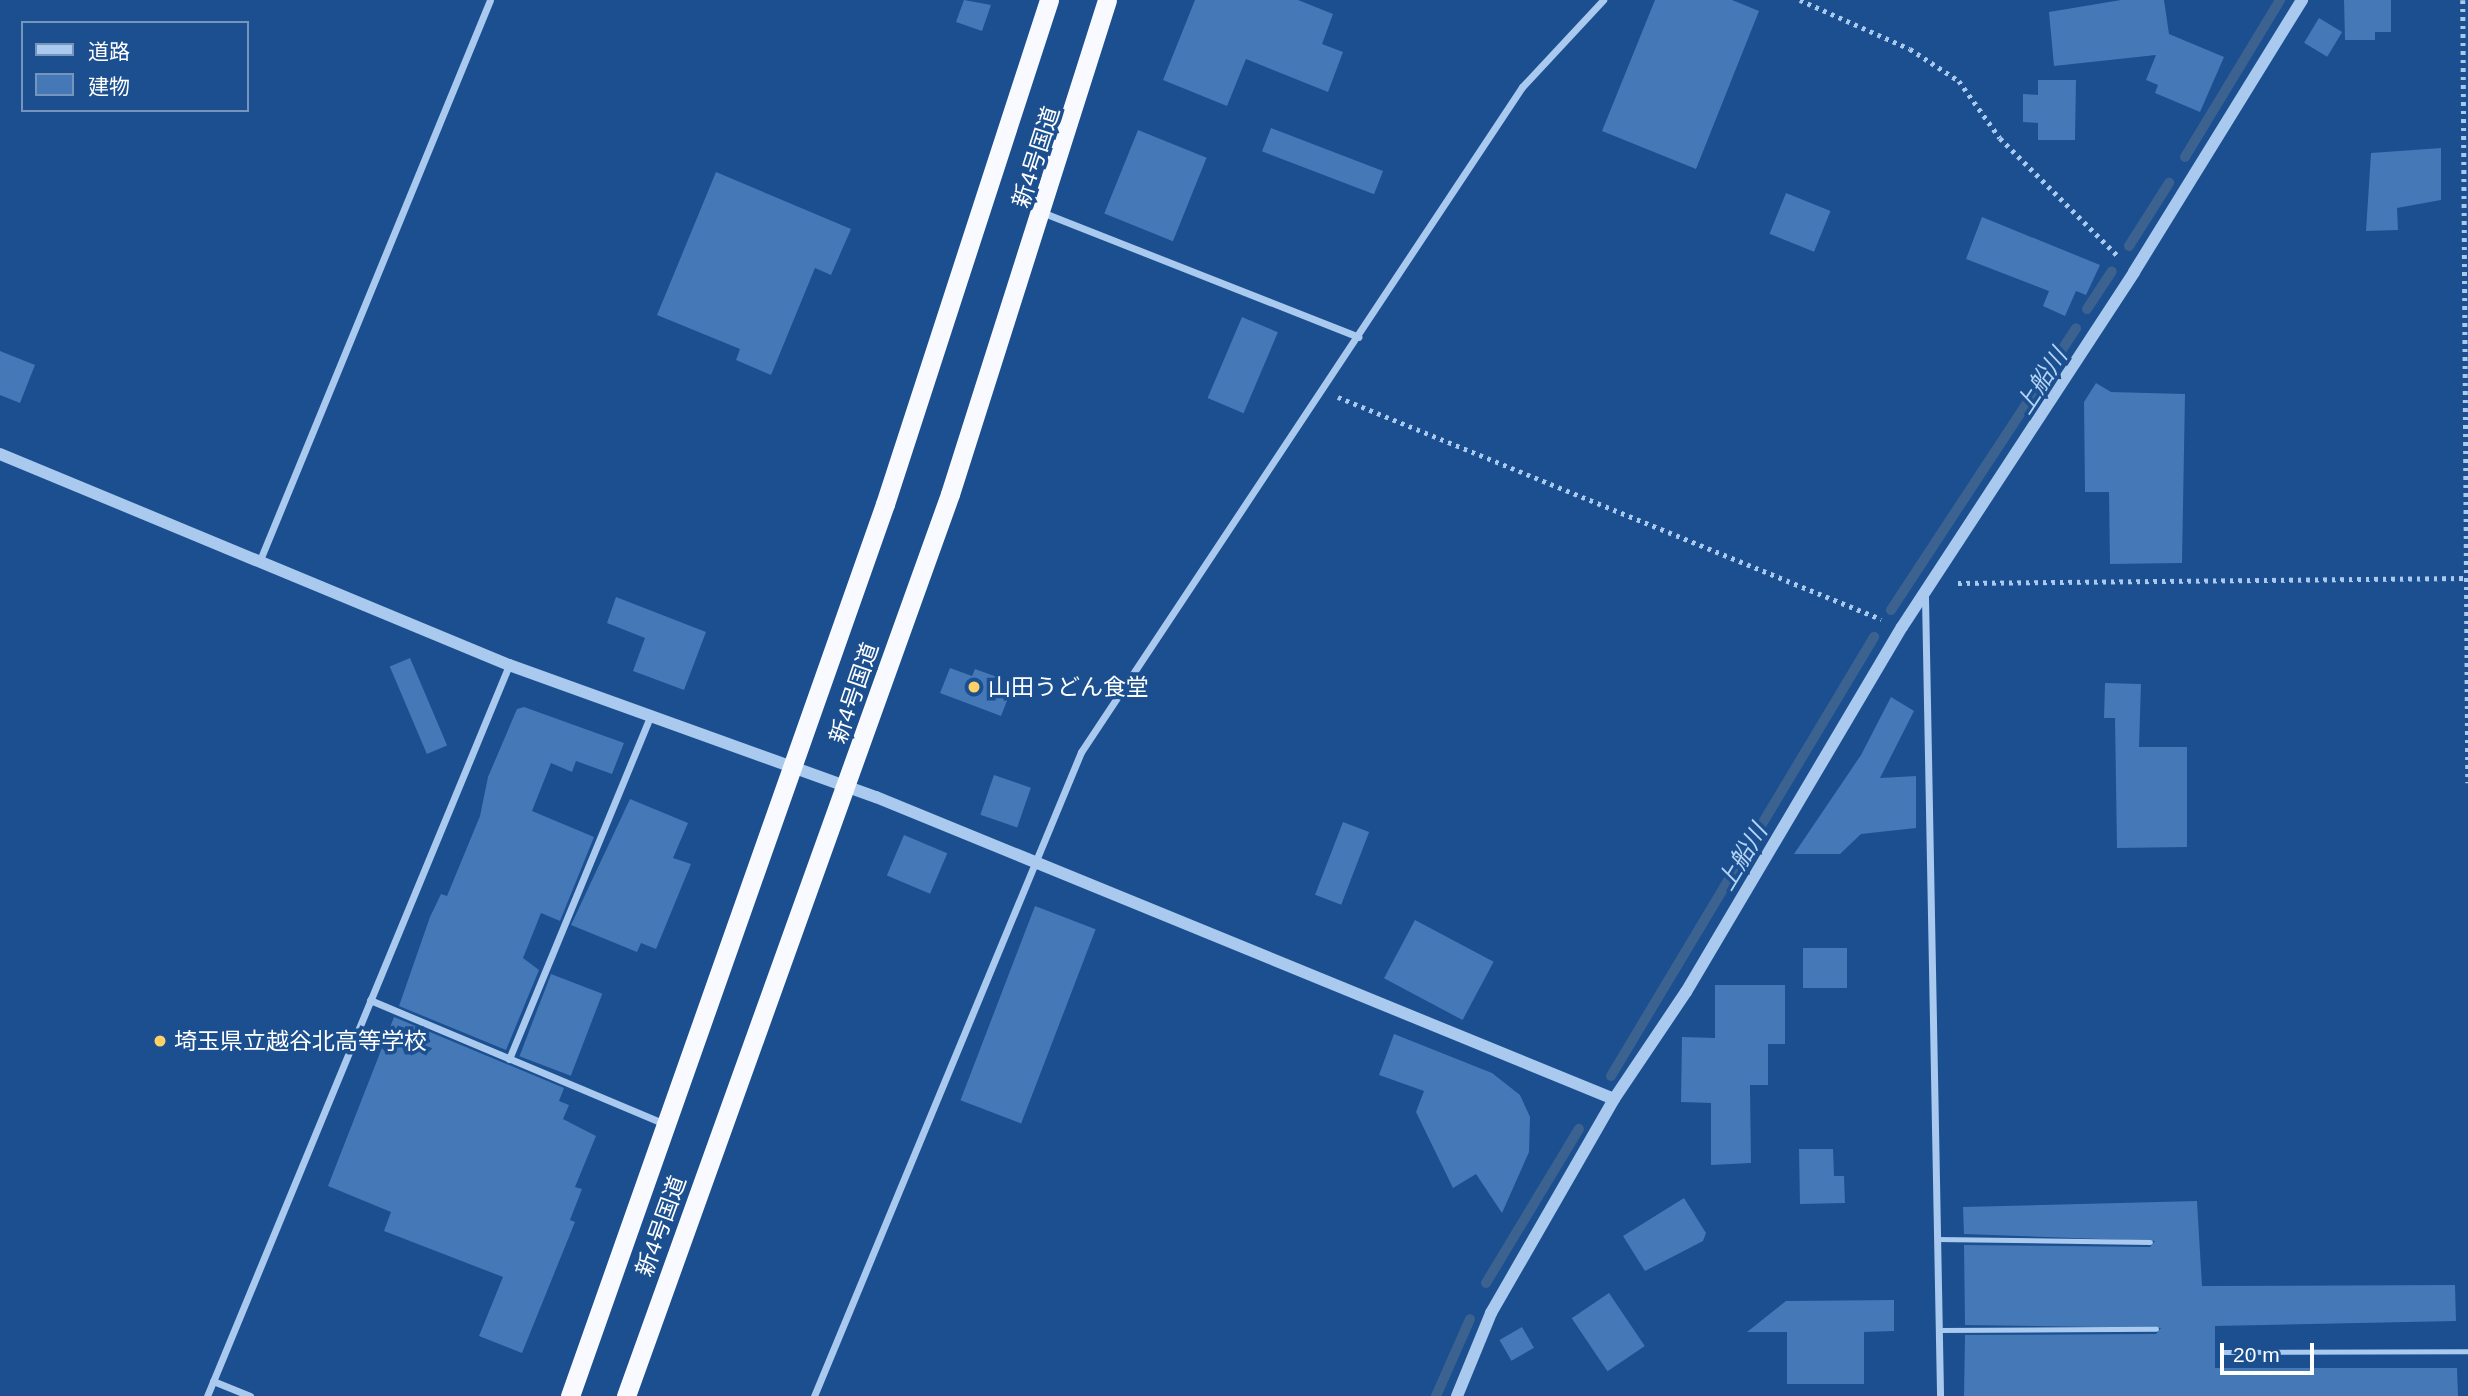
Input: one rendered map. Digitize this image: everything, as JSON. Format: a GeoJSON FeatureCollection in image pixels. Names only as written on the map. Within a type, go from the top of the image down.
{"type":"FeatureCollection","features":[{"type":"Feature","properties":{"kind":"highway","name":"新4号国道"},"geometry":{"type":"LineString","coordinates":[[570,1396],[952,308],[1049,0]]}},
{"type":"Feature","properties":{"kind":"highway","name":"新4号国道"},"geometry":{"type":"LineString","coordinates":[[626,1396],[846,788],[1044,213],[1107,0]]}},
{"type":"Feature","properties":{"kind":"street"},"geometry":{"type":"LineString","coordinates":[[260,560],[490,0]]}},
{"type":"Feature","properties":{"kind":"street"},"geometry":{"type":"LineString","coordinates":[[814,1396],[1032,860],[1081,752],[1359,337],[1522,87],[1603,0]]}},
{"type":"Feature","properties":{"kind":"street"},"geometry":{"type":"LineString","coordinates":[[1457,1396],[1491,1313],[1614,1099],[1933,583],[2302,0]]}},
{"type":"Feature","properties":{"kind":"street"},"geometry":{"type":"LineString","coordinates":[[1044,213],[1359,337]]}},
{"type":"Feature","properties":{"kind":"street"},"geometry":{"type":"LineString","coordinates":[[0,454],[509,665],[649,720],[790,772],[846,788],[1032,860],[1614,1099]]}},
{"type":"Feature","properties":{"kind":"street"},"geometry":{"type":"LineString","coordinates":[[1925,597],[1940,1396]]}},
{"type":"Feature","properties":{"kind":"street"},"geometry":{"type":"LineString","coordinates":[[207,1396],[509,665]]}},
{"type":"Feature","properties":{"kind":"street"},"geometry":{"type":"LineString","coordinates":[[509,1059],[649,720]]}},
{"type":"Feature","properties":{"kind":"street"},"geometry":{"type":"LineString","coordinates":[[370,1000],[667,1124]]}},
{"type":"Feature","properties":{"kind":"street"},"geometry":{"type":"LineString","coordinates":[[213,1381],[250,1396]]}},
{"type":"Feature","properties":{"kind":"lane"},"geometry":{"type":"LineString","coordinates":[[1937,1240],[2150,1242]]}},
{"type":"Feature","properties":{"kind":"lane"},"geometry":{"type":"LineString","coordinates":[[1939,1330],[2156,1329]]}},
{"type":"Feature","properties":{"kind":"lane"},"geometry":{"type":"LineString","coordinates":[[2224,1352],[2468,1350]]}},
{"type":"Feature","properties":{"kind":"path"},"geometry":{"type":"LineString","coordinates":[[1800,0],[1910,49],[1959,81],[2000,138],[2108,246]]}},
{"type":"Feature","properties":{"kind":"path"},"geometry":{"type":"LineString","coordinates":[[2463,0],[2468,783]]}},
{"type":"Feature","properties":{"kind":"path"},"geometry":{"type":"LineString","coordinates":[[1321,390],[1875,617]]}},
{"type":"Feature","properties":{"kind":"path"},"geometry":{"type":"LineString","coordinates":[[1933,583],[2465,578]]}},
{"type":"Feature","properties":{"kind":"building"},"geometry":{"type":"Polygon","coordinates":[[[964,0],[991,5],[982,31],[956,22],[964,0]]]}},
{"type":"Feature","properties":{"kind":"building"},"geometry":{"type":"Polygon","coordinates":[[[1195,0],[1298,0],[1333,14],[1322,44],[1343,52],[1328,92],[1246,59],[1227,106],[1163,80],[1195,0]]]}},
{"type":"Feature","properties":{"kind":"building"},"geometry":{"type":"Polygon","coordinates":[[[1655,0],[1732,0],[1759,11],[1696,169],[1602,131],[1655,0]]]}},
{"type":"Feature","properties":{"kind":"building"},"geometry":{"type":"Polygon","coordinates":[[[2121,0],[2164,0],[2169,34],[2224,57],[2200,112],[2155,93],[2158,85],[2146,80],[2156,55],[2054,66],[2049,12],[2121,0]]]}},
{"type":"Feature","properties":{"kind":"building"},"geometry":{"type":"Polygon","coordinates":[[[2344,0],[2391,0],[2391,32],[2375,32],[2375,40],[2345,40],[2344,0]]]}},
{"type":"Feature","properties":{"kind":"building"},"geometry":{"type":"Polygon","coordinates":[[[2319,18],[2342,32],[2327,57],[2304,43],[2319,18]]]}},
{"type":"Feature","properties":{"kind":"building"},"geometry":{"type":"Polygon","coordinates":[[[2038,80],[2076,80],[2075,140],[2038,140],[2038,123],[2023,122],[2023,94],[2038,95],[2038,80]]]}},
{"type":"Feature","properties":{"kind":"building"},"geometry":{"type":"Polygon","coordinates":[[[1271,128],[1383,171],[1374,194],[1262,151],[1271,128]]]}},
{"type":"Feature","properties":{"kind":"building"},"geometry":{"type":"Polygon","coordinates":[[[1138,130],[1207,158],[1173,241],[1104,213],[1138,130]]]}},
{"type":"Feature","properties":{"kind":"building"},"geometry":{"type":"Polygon","coordinates":[[[2441,148],[2441,200],[2397,208],[2398,230],[2366,231],[2371,153],[2441,148]]]}},
{"type":"Feature","properties":{"kind":"building"},"geometry":{"type":"Polygon","coordinates":[[[716,172],[851,229],[831,275],[815,268],[771,375],[736,360],[740,349],[657,315],[716,172]]]}},
{"type":"Feature","properties":{"kind":"building"},"geometry":{"type":"Polygon","coordinates":[[[1786,193],[1831,211],[1814,252],[1770,234],[1786,193]]]}},
{"type":"Feature","properties":{"kind":"building"},"geometry":{"type":"Polygon","coordinates":[[[1982,217],[2100,265],[2086,295],[2076,291],[2065,316],[2043,306],[2049,291],[1966,259],[1982,217]]]}},
{"type":"Feature","properties":{"kind":"building"},"geometry":{"type":"Polygon","coordinates":[[[1242,317],[1278,332],[1244,413],[1208,398],[1242,317]]]}},
{"type":"Feature","properties":{"kind":"building"},"geometry":{"type":"Polygon","coordinates":[[[0,351],[35,365],[20,403],[0,395],[0,351]]]}},
{"type":"Feature","properties":{"kind":"building"},"geometry":{"type":"Polygon","coordinates":[[[2096,383],[2111,392],[2185,394],[2182,563],[2110,564],[2109,492],[2085,492],[2084,402],[2096,383]]]}},
{"type":"Feature","properties":{"kind":"building"},"geometry":{"type":"Polygon","coordinates":[[[616,597],[706,632],[684,690],[633,671],[645,638],[607,623],[616,597]]]}},
{"type":"Feature","properties":{"kind":"building"},"geometry":{"type":"Polygon","coordinates":[[[410,658],[447,745],[427,754],[390,667],[410,658]]]}},
{"type":"Feature","properties":{"kind":"building"},"geometry":{"type":"Polygon","coordinates":[[[950,668],[972,676],[975,669],[1014,683],[1001,716],[940,693],[950,668]]]}},
{"type":"Feature","properties":{"kind":"building"},"geometry":{"type":"Polygon","coordinates":[[[2105,683],[2141,684],[2139,747],[2187,747],[2187,847],[2117,848],[2115,718],[2104,718],[2105,683]]]}},
{"type":"Feature","properties":{"kind":"building"},"geometry":{"type":"Polygon","coordinates":[[[1891,697],[1914,711],[1880,778],[1916,776],[1916,828],[1861,834],[1840,854],[1794,854],[1861,755],[1891,697]]]}},
{"type":"Feature","properties":{"kind":"building"},"geometry":{"type":"Polygon","coordinates":[[[524,707],[624,743],[612,774],[576,761],[572,772],[551,763],[532,811],[594,837],[560,921],[541,913],[523,958],[539,970],[506,1050],[399,1006],[430,917],[441,894],[447,896],[480,816],[488,777],[517,709],[524,707]]]}},
{"type":"Feature","properties":{"kind":"building"},"geometry":{"type":"Polygon","coordinates":[[[994,775],[1031,788],[1017,827],[980,815],[994,775]]]}},
{"type":"Feature","properties":{"kind":"building"},"geometry":{"type":"Polygon","coordinates":[[[630,799],[688,823],[673,858],[691,864],[656,949],[641,943],[637,952],[571,925],[630,799]]]}},
{"type":"Feature","properties":{"kind":"building"},"geometry":{"type":"Polygon","coordinates":[[[1343,822],[1369,832],[1341,905],[1315,895],[1343,822]]]}},
{"type":"Feature","properties":{"kind":"building"},"geometry":{"type":"Polygon","coordinates":[[[904,835],[947,853],[930,894],[887,876],[904,835]]]}},
{"type":"Feature","properties":{"kind":"building"},"geometry":{"type":"Polygon","coordinates":[[[1035,906],[1096,929],[1021,1123],[960,1100],[1035,906]]]}},
{"type":"Feature","properties":{"kind":"building"},"geometry":{"type":"Polygon","coordinates":[[[1415,920],[1494,962],[1463,1020],[1384,978],[1415,920]]]}},
{"type":"Feature","properties":{"kind":"building"},"geometry":{"type":"Polygon","coordinates":[[[1803,948],[1847,948],[1847,988],[1803,988],[1803,948]]]}},
{"type":"Feature","properties":{"kind":"building"},"geometry":{"type":"Polygon","coordinates":[[[551,974],[602,994],[571,1076],[519,1056],[551,974]]]}},
{"type":"Feature","properties":{"kind":"building"},"geometry":{"type":"Polygon","coordinates":[[[1715,985],[1785,985],[1785,1044],[1768,1044],[1768,1085],[1750,1085],[1751,1163],[1711,1165],[1711,1103],[1681,1102],[1682,1037],[1715,1038],[1715,985]]]}},
{"type":"Feature","properties":{"kind":"building"},"geometry":{"type":"Polygon","coordinates":[[[394,1017],[564,1088],[559,1101],[569,1105],[563,1119],[596,1136],[575,1187],[582,1189],[570,1220],[575,1222],[522,1353],[479,1336],[503,1277],[384,1231],[391,1212],[328,1186],[394,1017]]]}},
{"type":"Feature","properties":{"kind":"building"},"geometry":{"type":"Polygon","coordinates":[[[1394,1034],[1492,1073],[1520,1095],[1530,1117],[1529,1152],[1502,1213],[1476,1174],[1453,1188],[1416,1112],[1424,1091],[1379,1075],[1394,1034]]]}},
{"type":"Feature","properties":{"kind":"building"},"geometry":{"type":"Polygon","coordinates":[[[1799,1149],[1833,1149],[1834,1176],[1844,1176],[1845,1203],[1800,1204],[1799,1149]]]}},
{"type":"Feature","properties":{"kind":"building"},"geometry":{"type":"Polygon","coordinates":[[[1684,1198],[1706,1233],[1703,1241],[1645,1271],[1623,1236],[1684,1198]]]}},
{"type":"Feature","properties":{"kind":"building"},"geometry":{"type":"Polygon","coordinates":[[[2197,1201],[2202,1286],[2455,1285],[2456,1321],[2215,1326],[2215,1368],[2457,1368],[2458,1396],[1964,1396],[1965,1335],[2156,1334],[2161,1328],[1965,1325],[1964,1245],[2150,1247],[2155,1241],[1964,1234],[1963,1207],[2197,1201]]]}},
{"type":"Feature","properties":{"kind":"building"},"geometry":{"type":"Polygon","coordinates":[[[1609,1293],[1645,1346],[1607,1371],[1572,1318],[1609,1293]]]}},
{"type":"Feature","properties":{"kind":"building"},"geometry":{"type":"Polygon","coordinates":[[[1894,1300],[1894,1331],[1864,1332],[1864,1384],[1787,1384],[1787,1332],[1747,1332],[1786,1301],[1894,1300]]]}},
{"type":"Feature","properties":{"kind":"building"},"geometry":{"type":"Polygon","coordinates":[[[1522,1327],[1534,1348],[1511,1361],[1499,1340],[1522,1327]]]}},
{"type":"Feature","properties":{"kind":"waterway","name":"上船川"},"geometry":{"type":"LineString","coordinates":[[2185,157],[2280,0]]}},
{"type":"Feature","properties":{"kind":"waterway","name":"上船川"},"geometry":{"type":"LineString","coordinates":[[2129,246],[2169,183]]}},
{"type":"Feature","properties":{"kind":"waterway","name":"上船川"},"geometry":{"type":"LineString","coordinates":[[2087,309],[2112,271]]}},
{"type":"Feature","properties":{"kind":"waterway","name":"上船川"},"geometry":{"type":"LineString","coordinates":[[1891,610],[2076,328]]}},
{"type":"Feature","properties":{"kind":"waterway","name":"上船川"},"geometry":{"type":"LineString","coordinates":[[1611,1076],[1874,637]]}},
{"type":"Feature","properties":{"kind":"waterway","name":"上船川"},"geometry":{"type":"LineString","coordinates":[[1486,1283],[1579,1129]]}},
{"type":"Feature","properties":{"kind":"waterway","name":"上船川"},"geometry":{"type":"LineString","coordinates":[[1436,1396],[1470,1319]]}},
{"type":"Feature","properties":{"kind":"place","name":"山田うどん食堂"},"geometry":{"type":"Point","coordinates":[974,687]}},
{"type":"Feature","properties":{"kind":"place","name":"埼玉県立越谷北高等学校"},"geometry":{"type":"Point","coordinates":[160,1041]}}]}
